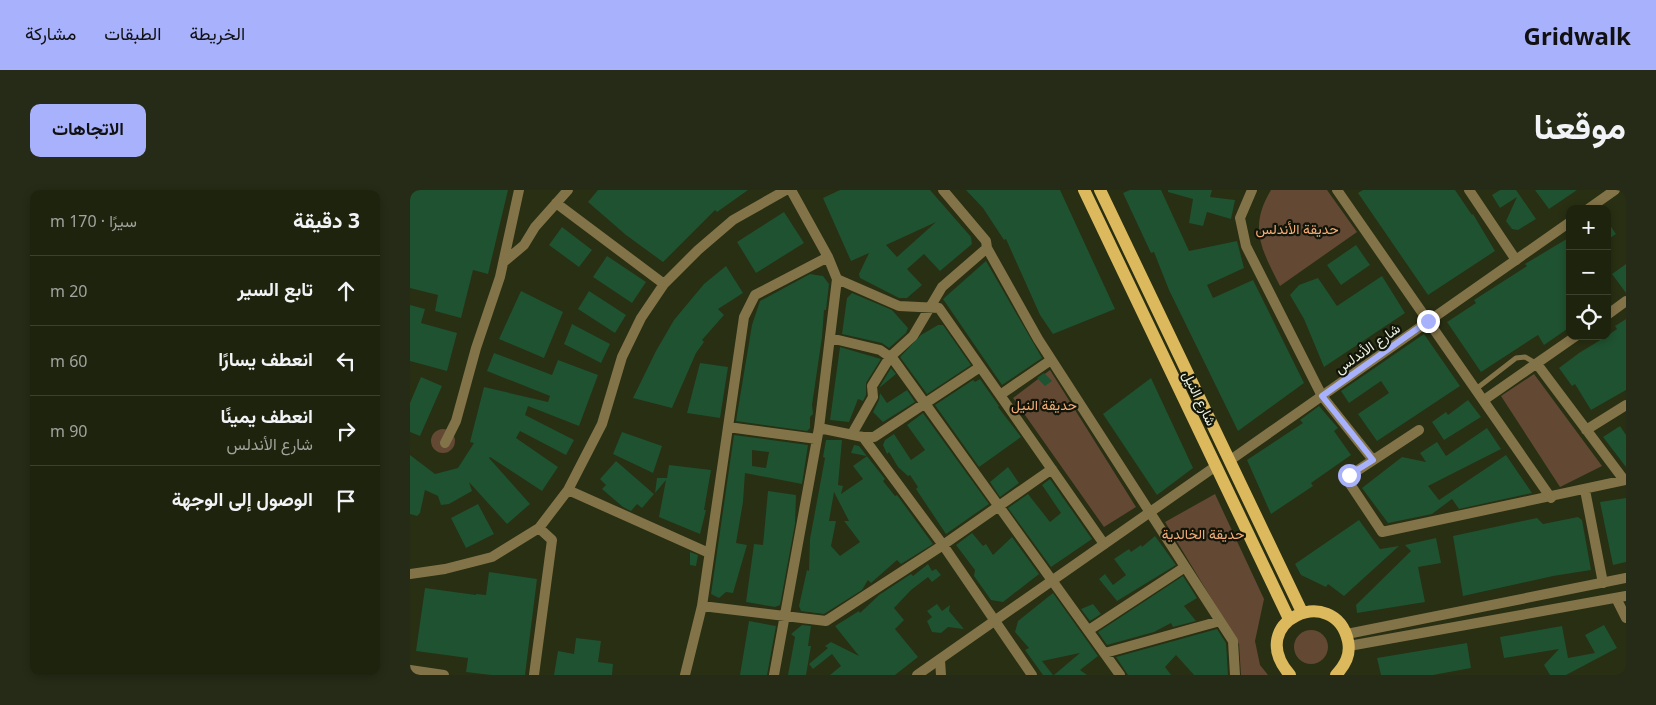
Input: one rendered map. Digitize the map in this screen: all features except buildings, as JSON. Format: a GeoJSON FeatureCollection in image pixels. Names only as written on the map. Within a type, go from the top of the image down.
{"type":"FeatureCollection","features":[{"type":"Feature","properties":{"kind":"main road","name":"شارع النيل"},"geometry":{"type":"LineString","coordinates":[[1084,190],[1222,464],[1302,612]]}},
{"type":"Feature","properties":{"kind":"main road","name":"شارع النيل"},"geometry":{"type":"LineString","coordinates":[[1100,190],[1289,619]]}},
{"type":"Feature","properties":{"kind":"main road"},"geometry":{"type":"LineString","coordinates":[[1290,675],[1280,664],[1277,653],[1280,631],[1289,619],[1302,612],[1316,611],[1328,614],[1338,621],[1348,640],[1348,658],[1336,675]]}},
{"type":"Feature","properties":{"kind":"street"},"geometry":{"type":"LineString","coordinates":[[445,443],[456,421],[476,348],[505,261],[519,190]]}},
{"type":"Feature","properties":{"kind":"street"},"geometry":{"type":"LineString","coordinates":[[505,261],[524,245],[535,227],[568,190]]}},
{"type":"Feature","properties":{"kind":"street"},"geometry":{"type":"LineString","coordinates":[[410,574],[445,569],[492,557],[539,528],[568,490],[602,424],[626,349],[640,318],[664,284],[698,250],[733,220],[786,190]]}},
{"type":"Feature","properties":{"kind":"street"},"geometry":{"type":"LineString","coordinates":[[774,675],[783,617],[819,428],[837,279],[828,257],[791,190]]}},
{"type":"Feature","properties":{"kind":"street"},"geometry":{"type":"LineString","coordinates":[[944,190],[986,241],[987,248],[1051,360],[1232,640],[1235,675]]}},
{"type":"Feature","properties":{"kind":"street"},"geometry":{"type":"LineString","coordinates":[[1252,190],[1240,218],[1246,246],[1322,396],[1373,460]]}},
{"type":"Feature","properties":{"kind":"street"},"geometry":{"type":"LineString","coordinates":[[1337,190],[1551,498]]}},
{"type":"Feature","properties":{"kind":"street"},"geometry":{"type":"LineString","coordinates":[[1469,190],[1516,260]]}},
{"type":"Feature","properties":{"kind":"street"},"geometry":{"type":"LineString","coordinates":[[1594,205],[1615,190]]}},
{"type":"Feature","properties":{"kind":"street"},"geometry":{"type":"LineString","coordinates":[[556,203],[664,284]]}},
{"type":"Feature","properties":{"kind":"street","name":"شارع الأندلس"},"geometry":{"type":"LineString","coordinates":[[917,675],[1149,513],[1322,396],[1566,225]]}},
{"type":"Feature","properties":{"kind":"street"},"geometry":{"type":"LineString","coordinates":[[852,434],[873,397],[872,386],[890,357],[912,336],[942,287],[987,248]]}},
{"type":"Feature","properties":{"kind":"street"},"geometry":{"type":"LineString","coordinates":[[685,675],[702,606],[744,317],[755,295],[828,257]]}},
{"type":"Feature","properties":{"kind":"street"},"geometry":{"type":"LineString","coordinates":[[837,279],[899,306],[939,308],[1104,544]]}},
{"type":"Feature","properties":{"kind":"street"},"geometry":{"type":"LineString","coordinates":[[1611,311],[1626,302]]}},
{"type":"Feature","properties":{"kind":"street"},"geometry":{"type":"LineString","coordinates":[[830,338],[880,350],[890,357],[1054,580],[1120,675]]}},
{"type":"Feature","properties":{"kind":"street"},"geometry":{"type":"LineString","coordinates":[[1484,400],[1570,340]]}},
{"type":"Feature","properties":{"kind":"street"},"geometry":{"type":"LineString","coordinates":[[1000,395],[1051,360]]}},
{"type":"Feature","properties":{"kind":"street"},"geometry":{"type":"LineString","coordinates":[[1419,430],[1346,478],[1382,532],[1551,498],[1625,480],[1537,364]]}},
{"type":"Feature","properties":{"kind":"street"},"geometry":{"type":"LineString","coordinates":[[819,428],[863,437],[874,437],[980,367]]}},
{"type":"Feature","properties":{"kind":"street"},"geometry":{"type":"LineString","coordinates":[[1586,430],[1626,405]]}},
{"type":"Feature","properties":{"kind":"street"},"geometry":{"type":"LineString","coordinates":[[728,428],[817,439]]}},
{"type":"Feature","properties":{"kind":"street"},"geometry":{"type":"LineString","coordinates":[[863,437],[943,545],[1032,675]]}},
{"type":"Feature","properties":{"kind":"street"},"geometry":{"type":"LineString","coordinates":[[702,606],[826,621],[943,545],[1052,469]]}},
{"type":"Feature","properties":{"kind":"street"},"geometry":{"type":"LineString","coordinates":[[568,490],[710,553]]}},
{"type":"Feature","properties":{"kind":"street"},"geometry":{"type":"LineString","coordinates":[[1585,490],[1603,583]]}},
{"type":"Feature","properties":{"kind":"street"},"geometry":{"type":"LineString","coordinates":[[534,675],[552,540],[539,528]]}},
{"type":"Feature","properties":{"kind":"street"},"geometry":{"type":"LineString","coordinates":[[1089,630],[1185,567]]}},
{"type":"Feature","properties":{"kind":"street"},"geometry":{"type":"LineString","coordinates":[[1348,640],[1626,578]]}},
{"type":"Feature","properties":{"kind":"street"},"geometry":{"type":"LineString","coordinates":[[1348,640],[1621,597],[1626,618]]}},
{"type":"Feature","properties":{"kind":"street"},"geometry":{"type":"LineString","coordinates":[[1105,653],[1220,621]]}},
{"type":"Feature","properties":{"kind":"street"},"geometry":{"type":"LineString","coordinates":[[940,660],[941,675]]}},
{"type":"Feature","properties":{"kind":"street"},"geometry":{"type":"LineString","coordinates":[[410,670],[444,675]]}},
{"type":"Feature","properties":{"kind":"lane"},"geometry":{"type":"LineString","coordinates":[[1476,389],[1516,358],[1525,357],[1537,364]]}},
{"type":"Feature","properties":{"kind":"green space","name":"حديقة الأندلس"},"geometry":{"type":"Polygon","coordinates":[[[1271,190],[1327,190],[1357,232],[1280,286],[1263,250],[1260,239],[1260,216],[1271,190]]]}},
{"type":"Feature","properties":{"kind":"green space","name":"حديقة النيل"},"geometry":{"type":"Polygon","coordinates":[[[1050,370],[1136,507],[1104,527],[1013,398],[1050,370]]]}},
{"type":"Feature","properties":{"kind":"green space"},"geometry":{"type":"Polygon","coordinates":[[[1534,374],[1602,466],[1560,487],[1501,396],[1534,374]]]}},
{"type":"Feature","properties":{"kind":"green space"},"geometry":{"type":"Polygon","coordinates":[[[443,429],[452,432],[455,441],[452,450],[443,453],[434,450],[431,441],[434,432],[443,429]]]}},
{"type":"Feature","properties":{"kind":"green space","name":"حديقة الخالدية"},"geometry":{"type":"Polygon","coordinates":[[[1215,494],[1264,599],[1255,641],[1260,665],[1268,675],[1241,675],[1239,644],[1165,522],[1215,494]]]}},
{"type":"Feature","properties":{"kind":"green space"},"geometry":{"type":"Polygon","coordinates":[[[1311,630],[1318,631],[1323,635],[1327,640],[1327,654],[1323,659],[1318,663],[1311,664],[1304,663],[1299,659],[1295,654],[1294,647],[1295,640],[1299,635],[1304,631],[1311,630]]]}},
{"type":"Feature","properties":{"kind":"route"},"geometry":{"type":"LineString","coordinates":[[1349,475],[1373,460],[1322,396],[1428,321]]}}]}
